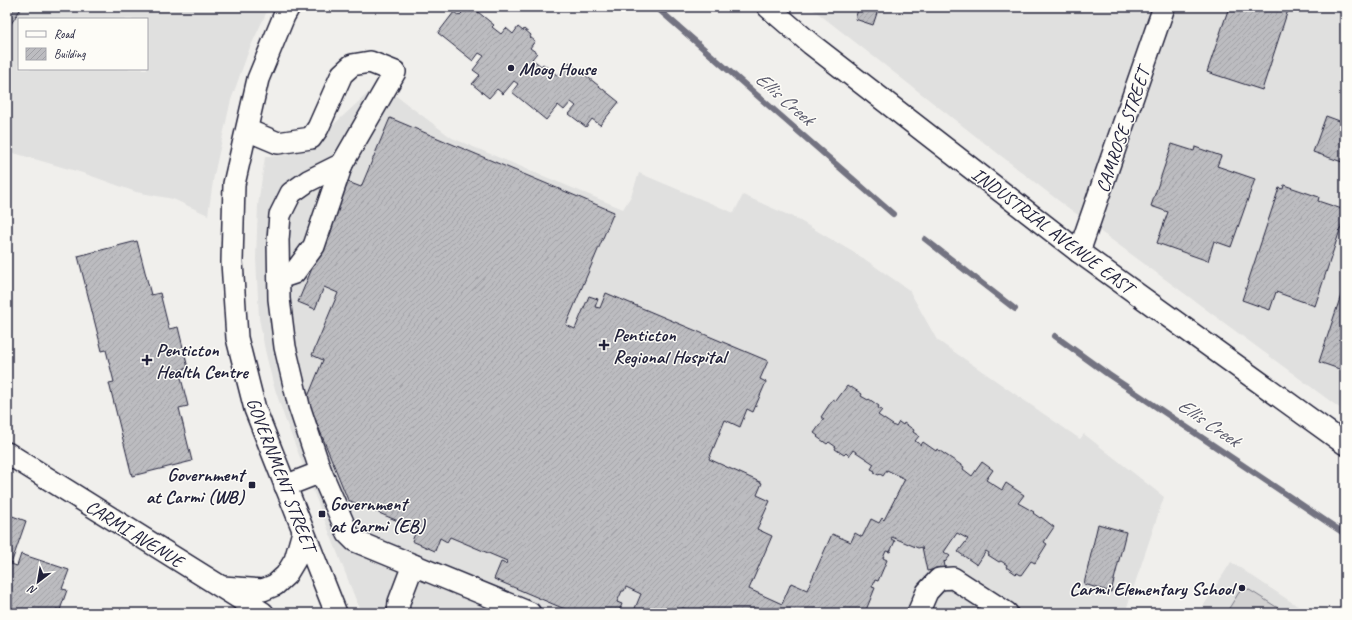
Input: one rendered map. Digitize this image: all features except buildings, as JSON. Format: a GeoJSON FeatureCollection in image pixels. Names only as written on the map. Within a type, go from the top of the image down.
{"type":"FeatureCollection","features":[{"type":"Feature","properties":{"kind":"street","name":"GOVERNMENT STREET"},"geometry":{"type":"LineString","coordinates":[[290,7],[284,16],[258,79],[234,184],[232,262],[237,338],[255,409],[336,613]]}},
{"type":"Feature","properties":{"kind":"street","name":"INDUSTRIAL AVENUE EAST"},"geometry":{"type":"LineString","coordinates":[[768,7],[811,44],[1079,252],[1345,444]]}},
{"type":"Feature","properties":{"kind":"street","name":"CAMROSE STREET"},"geometry":{"type":"LineString","coordinates":[[1079,252],[1164,7]]}},
{"type":"Feature","properties":{"kind":"street"},"geometry":{"type":"LineString","coordinates":[[247,130],[278,143],[311,138],[318,128],[342,74],[352,65],[370,62],[395,72],[342,164],[314,246],[294,273],[279,278]]}},
{"type":"Feature","properties":{"kind":"street"},"geometry":{"type":"LineString","coordinates":[[342,164],[308,181],[291,193],[280,215],[278,240],[279,299],[285,347],[299,406],[321,472],[348,534],[355,541],[530,613]]}},
{"type":"Feature","properties":{"kind":"street","name":"CARMI AVENUE"},"geometry":{"type":"LineString","coordinates":[[7,453],[263,613]]}},
{"type":"Feature","properties":{"kind":"street"},"geometry":{"type":"LineString","coordinates":[[285,486],[321,472]]}},
{"type":"Feature","properties":{"kind":"street"},"geometry":{"type":"LineString","coordinates":[[222,587],[263,590],[275,585],[286,575],[295,560],[303,532]]}},
{"type":"Feature","properties":{"kind":"street"},"geometry":{"type":"LineString","coordinates":[[398,613],[399,602],[413,564]]}},
{"type":"Feature","properties":{"kind":"street"},"geometry":{"type":"LineString","coordinates":[[918,613],[927,592],[939,579],[953,578],[1007,613]]}},
{"type":"Feature","properties":{"kind":"shaded area"},"geometry":{"type":"Polygon","coordinates":[[[7,7],[269,7],[249,50],[231,100],[214,175],[208,215],[173,199],[136,192],[86,174],[7,151],[7,7]]]}},
{"type":"Feature","properties":{"kind":"shaded area"},"geometry":{"type":"Polygon","coordinates":[[[810,7],[1345,7],[1345,412],[1055,198],[810,7]]]}},
{"type":"Feature","properties":{"kind":"shaded area","name":"Penticton Regional Hospital"},"geometry":{"type":"Polygon","coordinates":[[[379,83],[452,138],[623,209],[631,196],[639,173],[734,213],[743,195],[795,218],[863,258],[909,290],[937,340],[1080,439],[1084,434],[1164,497],[1125,613],[361,613],[285,419],[273,383],[259,318],[256,258],[258,205],[265,157],[285,155],[307,149],[379,83]]]}},
{"type":"Feature","properties":{"kind":"shaded area","name":"Carmi Elementary School"},"geometry":{"type":"Polygon","coordinates":[[[1231,562],[1308,613],[1199,613],[1231,562]]]}},
{"type":"Feature","properties":{"kind":"shaded area"},"geometry":{"type":"Polygon","coordinates":[[[1243,586],[1286,613],[1226,613],[1243,586]]]}},
{"type":"Feature","properties":{"kind":"waterway","name":"Ellis Creek"},"geometry":{"type":"LineString","coordinates":[[656,7],[893,214]]}},
{"type":"Feature","properties":{"kind":"waterway","name":"Ellis Creek"},"geometry":{"type":"LineString","coordinates":[[925,239],[1015,309]]}},
{"type":"Feature","properties":{"kind":"waterway","name":"Ellis Creek"},"geometry":{"type":"LineString","coordinates":[[1055,336],[1109,375],[1345,534]]}},
{"type":"Feature","properties":{"kind":"place","name":"Moog House"},"geometry":{"type":"Point","coordinates":[511,68]}},
{"type":"Feature","properties":{"kind":"place","name":"Penticton Regional Hospital"},"geometry":{"type":"Point","coordinates":[604,345]}},
{"type":"Feature","properties":{"kind":"place","name":"Penticton Health Centre"},"geometry":{"type":"Point","coordinates":[147,360]}},
{"type":"Feature","properties":{"kind":"place","name":"Government at Carmi (WB)"},"geometry":{"type":"Point","coordinates":[252,485]}},
{"type":"Feature","properties":{"kind":"place","name":"Government at Carmi (EB)"},"geometry":{"type":"Point","coordinates":[322,514]}},
{"type":"Feature","properties":{"kind":"place","name":"Carmi Elementary School"},"geometry":{"type":"Point","coordinates":[1242,588]}}]}
